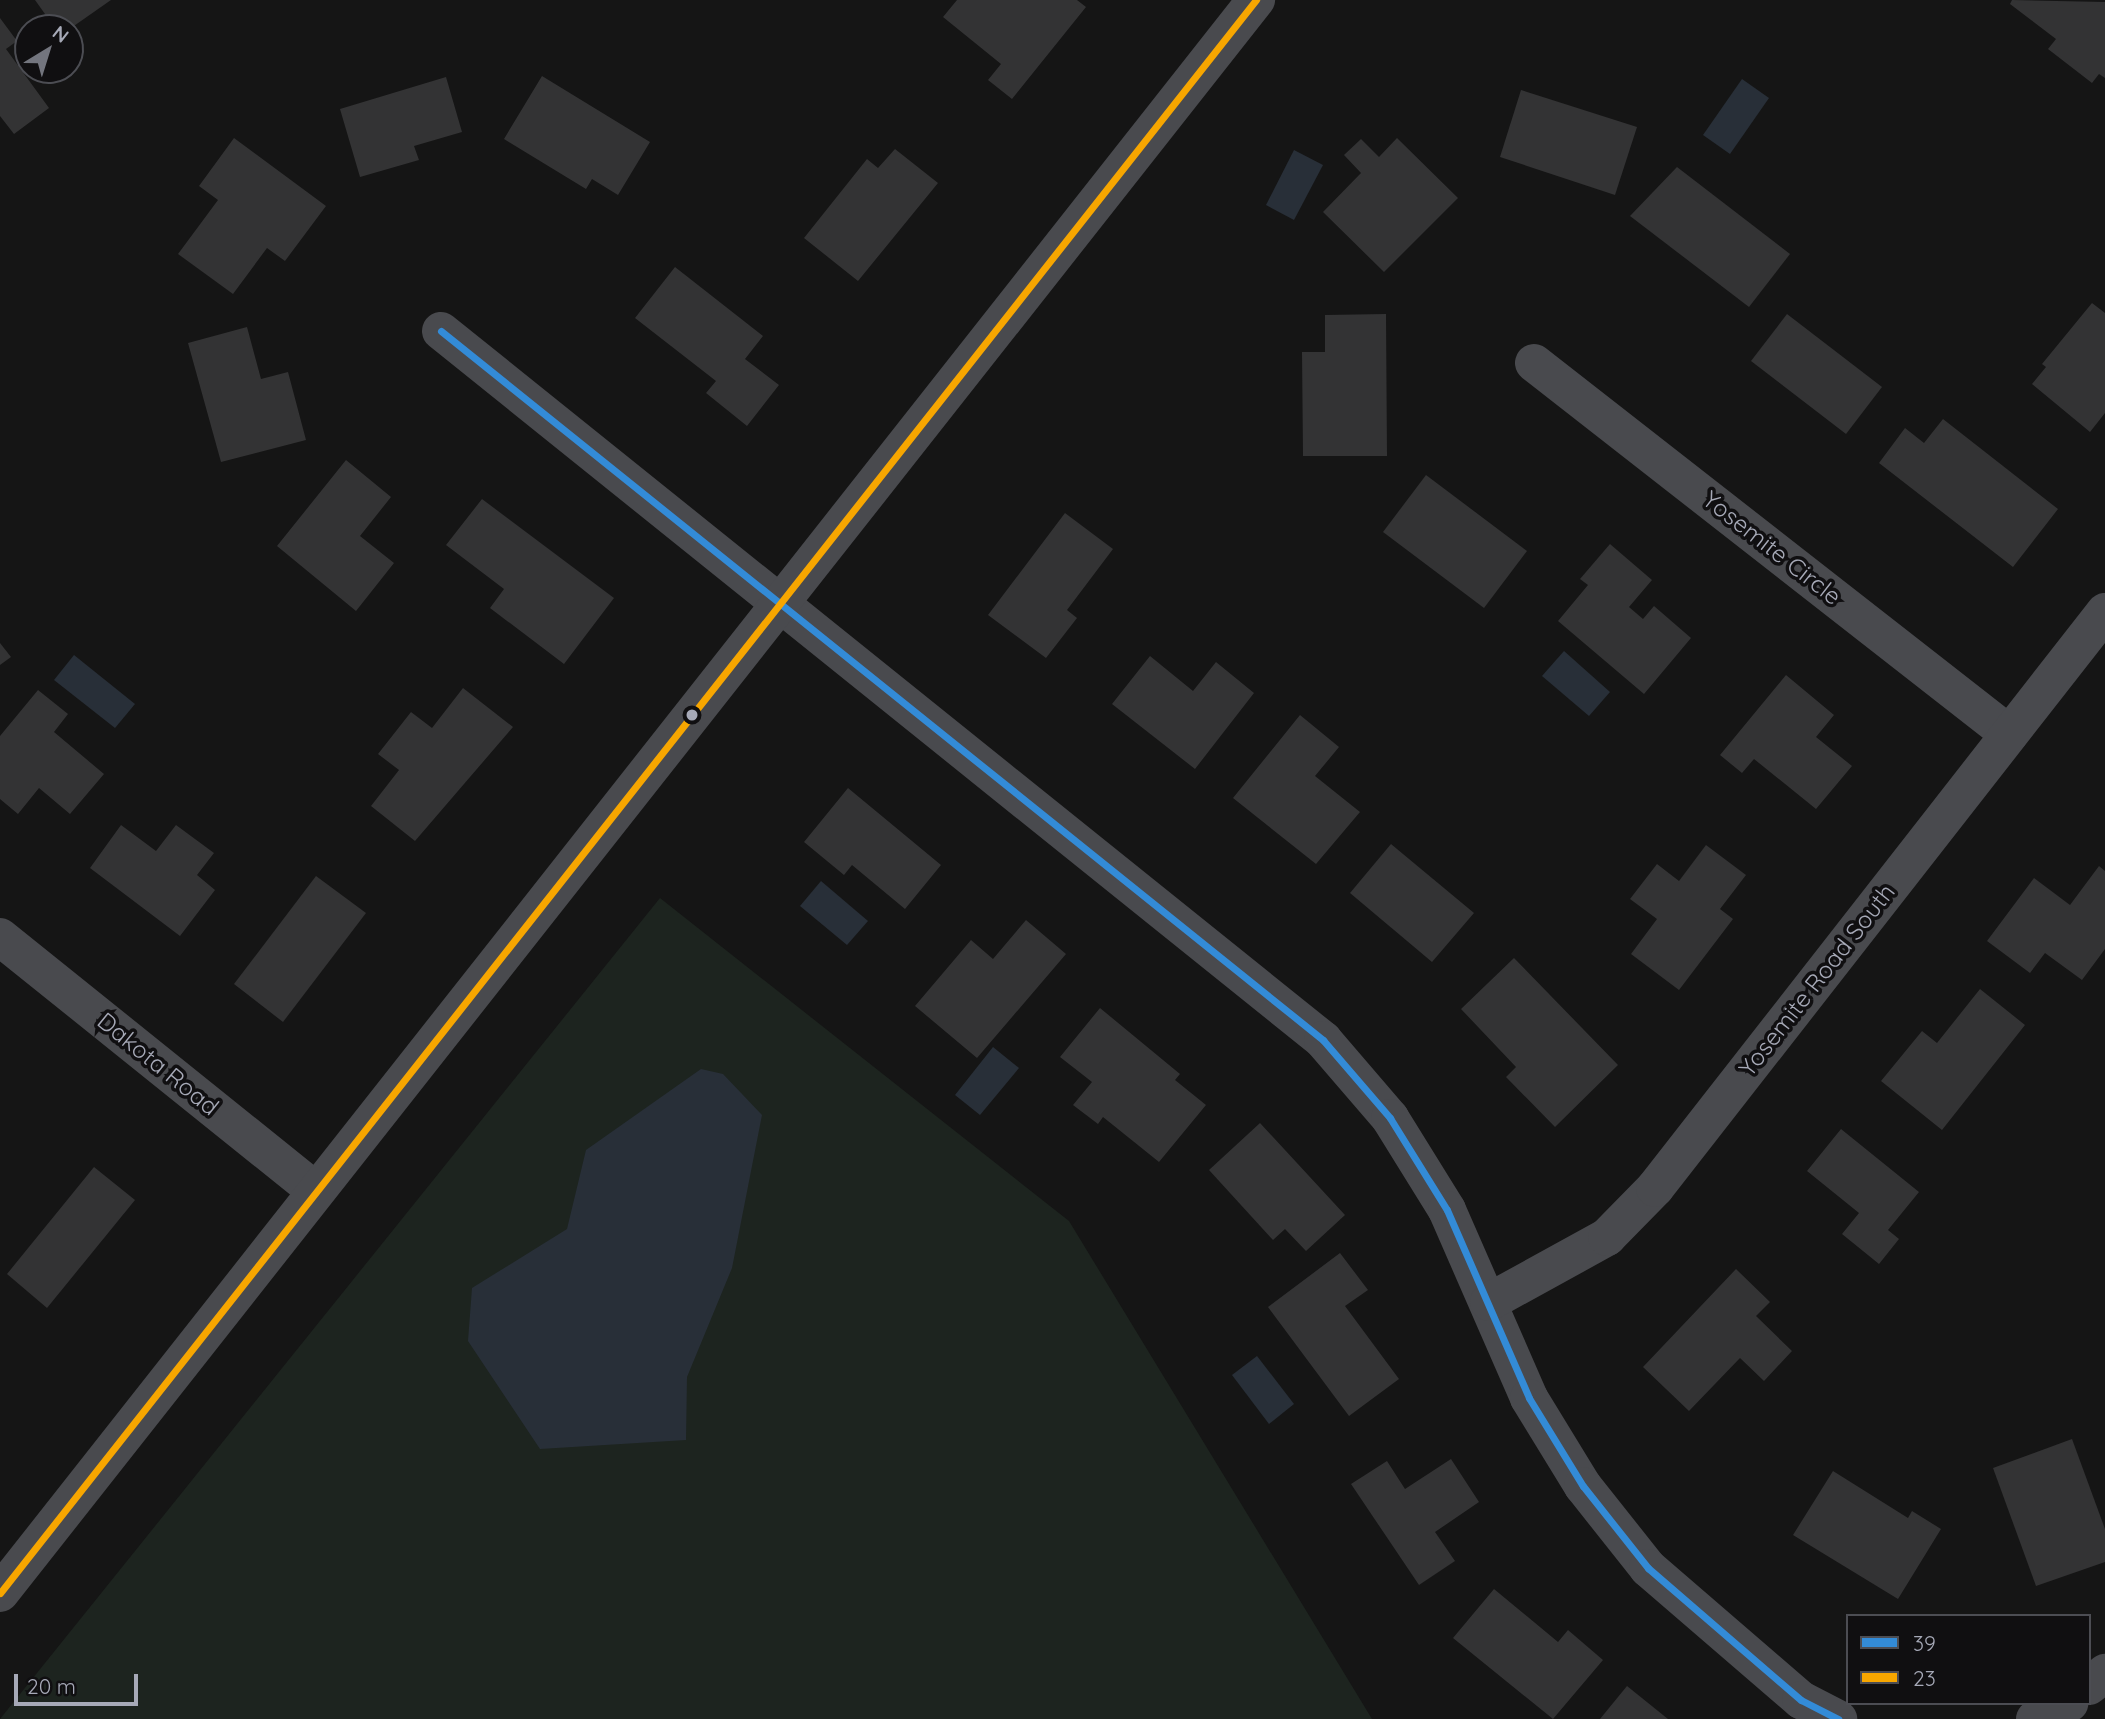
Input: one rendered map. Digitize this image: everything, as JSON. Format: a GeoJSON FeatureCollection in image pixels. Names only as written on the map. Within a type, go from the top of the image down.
{"type":"FeatureCollection","features":[{"type":"Feature","properties":{"kind":"street"},"geometry":{"type":"LineString","coordinates":[[0,1593],[1251,2]]}},
{"type":"Feature","properties":{"kind":"street"},"geometry":{"type":"LineString","coordinates":[[441,331],[1323,1040],[1390,1118],[1447,1210],[1529,1398],[1583,1486],[1648,1567],[1801,1700],[1838,1719]]}},
{"type":"Feature","properties":{"kind":"street","name":"Yosemite Circle"},"geometry":{"type":"LineString","coordinates":[[1534,363],[2009,734]]}},
{"type":"Feature","properties":{"kind":"street","name":"Yosemite Road South"},"geometry":{"type":"LineString","coordinates":[[1489,1303],[1607,1237],[1654,1188],[2105,612]]}},
{"type":"Feature","properties":{"kind":"street","name":"Dakota Road"},"geometry":{"type":"LineString","coordinates":[[0,937],[316,1191]]}},
{"type":"Feature","properties":{"kind":"street"},"geometry":{"type":"LineString","coordinates":[[2091,1684],[2105,1672]]}},
{"type":"Feature","properties":{"kind":"street"},"geometry":{"type":"LineString","coordinates":[[2035,1719],[2066,1705]]}},
{"type":"Feature","properties":{"kind":"shaded area"},"geometry":{"type":"Polygon","coordinates":[[[1742,79],[1769,98],[1730,154],[1703,135],[1742,79]]]}},
{"type":"Feature","properties":{"kind":"shaded area"},"geometry":{"type":"Polygon","coordinates":[[[1294,150],[1323,165],[1294,220],[1266,205],[1294,150]]]}},
{"type":"Feature","properties":{"kind":"shaded area"},"geometry":{"type":"Polygon","coordinates":[[[1564,651],[1610,692],[1589,716],[1542,676],[1564,651]]]}},
{"type":"Feature","properties":{"kind":"shaded area"},"geometry":{"type":"Polygon","coordinates":[[[74,655],[135,704],[115,728],[54,680],[74,655]]]}},
{"type":"Feature","properties":{"kind":"shaded area"},"geometry":{"type":"Polygon","coordinates":[[[821,881],[868,921],[847,945],[800,906],[821,881]]]}},
{"type":"Feature","properties":{"kind":"shaded area"},"geometry":{"type":"Polygon","coordinates":[[[660,898],[1069,1221],[1372,1719],[0,1719],[660,898]]]}},
{"type":"Feature","properties":{"kind":"shaded area"},"geometry":{"type":"Polygon","coordinates":[[[993,1047],[1019,1068],[980,1115],[955,1095],[993,1047]]]}},
{"type":"Feature","properties":{"kind":"shaded area"},"geometry":{"type":"Polygon","coordinates":[[[701,1069],[723,1074],[762,1115],[732,1268],[687,1377],[686,1440],[540,1449],[468,1341],[472,1288],[567,1229],[586,1150],[701,1069]]]}},
{"type":"Feature","properties":{"kind":"shaded area"},"geometry":{"type":"Polygon","coordinates":[[[1257,1356],[1294,1404],[1269,1424],[1232,1375],[1257,1356]]]}},
{"type":"Feature","properties":{"kind":"building"},"geometry":{"type":"Polygon","coordinates":[[[35,0],[111,0],[84,19],[84,14],[45,14],[35,0]]]}},
{"type":"Feature","properties":{"kind":"building"},"geometry":{"type":"Polygon","coordinates":[[[957,0],[1077,0],[1086,7],[1012,99],[988,80],[1001,64],[943,17],[957,0]]]}},
{"type":"Feature","properties":{"kind":"building"},"geometry":{"type":"Polygon","coordinates":[[[2012,0],[2105,2],[2105,78],[2099,74],[2092,83],[2048,49],[2056,39],[2010,4],[2012,0]]]}},
{"type":"Feature","properties":{"kind":"building"},"geometry":{"type":"Polygon","coordinates":[[[0,18],[14,37],[14,43],[6,49],[14,60],[14,84],[32,84],[49,108],[14,134],[0,116],[0,18]]]}},
{"type":"Feature","properties":{"kind":"building"},"geometry":{"type":"Polygon","coordinates":[[[542,76],[650,142],[618,195],[592,179],[586,189],[504,139],[542,76]]]}},
{"type":"Feature","properties":{"kind":"building"},"geometry":{"type":"Polygon","coordinates":[[[446,77],[462,132],[414,146],[419,160],[360,177],[340,109],[446,77]]]}},
{"type":"Feature","properties":{"kind":"building"},"geometry":{"type":"Polygon","coordinates":[[[1521,90],[1637,127],[1615,195],[1500,157],[1521,90]]]}},
{"type":"Feature","properties":{"kind":"building"},"geometry":{"type":"Polygon","coordinates":[[[234,138],[326,206],[285,261],[267,248],[233,294],[178,254],[218,200],[199,186],[234,138]]]}},
{"type":"Feature","properties":{"kind":"building"},"geometry":{"type":"Polygon","coordinates":[[[1397,138],[1458,198],[1384,272],[1323,212],[1361,173],[1344,155],[1361,139],[1379,157],[1397,138]]]}},
{"type":"Feature","properties":{"kind":"building"},"geometry":{"type":"Polygon","coordinates":[[[895,149],[938,183],[858,281],[804,238],[867,159],[878,168],[895,149]]]}},
{"type":"Feature","properties":{"kind":"building"},"geometry":{"type":"Polygon","coordinates":[[[1677,167],[1790,254],[1749,307],[1630,216],[1677,167]]]}},
{"type":"Feature","properties":{"kind":"building"},"geometry":{"type":"Polygon","coordinates":[[[675,267],[763,336],[745,359],[779,385],[747,426],[706,393],[716,381],[635,318],[675,267]]]}},
{"type":"Feature","properties":{"kind":"building"},"geometry":{"type":"Polygon","coordinates":[[[2092,303],[2105,313],[2105,413],[2090,432],[2032,384],[2046,367],[2042,364],[2092,303]]]}},
{"type":"Feature","properties":{"kind":"building"},"geometry":{"type":"Polygon","coordinates":[[[1386,314],[1387,456],[1303,456],[1302,352],[1325,352],[1325,315],[1386,314]]]}},
{"type":"Feature","properties":{"kind":"building"},"geometry":{"type":"Polygon","coordinates":[[[1787,314],[1882,387],[1846,434],[1751,361],[1787,314]]]}},
{"type":"Feature","properties":{"kind":"building"},"geometry":{"type":"Polygon","coordinates":[[[247,327],[261,379],[288,372],[306,440],[221,462],[188,343],[247,327]]]}},
{"type":"Feature","properties":{"kind":"building"},"geometry":{"type":"Polygon","coordinates":[[[1943,419],[2058,509],[2013,567],[1879,463],[1905,428],[1924,443],[1943,419]]]}},
{"type":"Feature","properties":{"kind":"building"},"geometry":{"type":"Polygon","coordinates":[[[346,460],[391,497],[360,536],[394,563],[356,611],[277,546],[346,460]]]}},
{"type":"Feature","properties":{"kind":"building"},"geometry":{"type":"Polygon","coordinates":[[[1426,475],[1527,551],[1484,608],[1383,532],[1426,475]]]}},
{"type":"Feature","properties":{"kind":"building"},"geometry":{"type":"Polygon","coordinates":[[[482,499],[614,598],[564,664],[490,608],[504,589],[446,545],[482,499]]]}},
{"type":"Feature","properties":{"kind":"building"},"geometry":{"type":"Polygon","coordinates":[[[1065,513],[1113,549],[1067,610],[1077,618],[1046,658],[988,615],[1065,513]]]}},
{"type":"Feature","properties":{"kind":"building"},"geometry":{"type":"Polygon","coordinates":[[[1610,544],[1652,580],[1629,607],[1643,619],[1654,606],[1691,638],[1644,694],[1558,621],[1588,585],[1580,579],[1610,544]]]}},
{"type":"Feature","properties":{"kind":"building"},"geometry":{"type":"Polygon","coordinates":[[[0,643],[11,657],[0,665],[0,643]]]}},
{"type":"Feature","properties":{"kind":"building"},"geometry":{"type":"Polygon","coordinates":[[[1150,656],[1193,691],[1216,662],[1254,693],[1195,769],[1112,704],[1150,656]]]}},
{"type":"Feature","properties":{"kind":"building"},"geometry":{"type":"Polygon","coordinates":[[[1786,675],[1834,715],[1816,737],[1852,766],[1816,809],[1754,759],[1742,773],[1720,755],[1786,675]]]}},
{"type":"Feature","properties":{"kind":"building"},"geometry":{"type":"Polygon","coordinates":[[[463,688],[513,727],[415,841],[371,806],[399,770],[378,754],[411,712],[432,728],[463,688]]]}},
{"type":"Feature","properties":{"kind":"building"},"geometry":{"type":"Polygon","coordinates":[[[38,690],[68,714],[54,732],[104,774],[70,814],[39,788],[18,814],[0,799],[0,736],[38,690]]]}},
{"type":"Feature","properties":{"kind":"building"},"geometry":{"type":"Polygon","coordinates":[[[1300,715],[1339,747],[1315,776],[1360,812],[1316,864],[1233,798],[1300,715]]]}},
{"type":"Feature","properties":{"kind":"building"},"geometry":{"type":"Polygon","coordinates":[[[848,788],[941,865],[905,909],[852,865],[844,875],[804,842],[848,788]]]}},
{"type":"Feature","properties":{"kind":"building"},"geometry":{"type":"Polygon","coordinates":[[[121,825],[156,851],[176,825],[214,853],[197,875],[215,890],[180,936],[90,868],[121,825]]]}},
{"type":"Feature","properties":{"kind":"building"},"geometry":{"type":"Polygon","coordinates":[[[1391,844],[1474,913],[1432,962],[1350,893],[1391,844]]]}},
{"type":"Feature","properties":{"kind":"building"},"geometry":{"type":"Polygon","coordinates":[[[1706,845],[1746,875],[1720,909],[1733,919],[1679,990],[1631,954],[1657,919],[1630,899],[1657,864],[1679,881],[1706,845]]]}},
{"type":"Feature","properties":{"kind":"building"},"geometry":{"type":"Polygon","coordinates":[[[2099,866],[2105,871],[2105,949],[2082,980],[2045,953],[2030,973],[1987,941],[2034,878],[2070,905],[2099,866]]]}},
{"type":"Feature","properties":{"kind":"building"},"geometry":{"type":"Polygon","coordinates":[[[316,876],[366,913],[283,1022],[234,984],[316,876]]]}},
{"type":"Feature","properties":{"kind":"building"},"geometry":{"type":"Polygon","coordinates":[[[1026,920],[1066,954],[977,1058],[915,1006],[971,940],[993,959],[1026,920]]]}},
{"type":"Feature","properties":{"kind":"building"},"geometry":{"type":"Polygon","coordinates":[[[1514,958],[1618,1065],[1555,1127],[1506,1077],[1516,1067],[1461,1009],[1514,958]]]}},
{"type":"Feature","properties":{"kind":"building"},"geometry":{"type":"Polygon","coordinates":[[[1980,989],[2025,1025],[1942,1130],[1881,1081],[1922,1031],[1937,1043],[1980,989]]]}},
{"type":"Feature","properties":{"kind":"building"},"geometry":{"type":"Polygon","coordinates":[[[1100,1008],[1180,1074],[1175,1080],[1206,1105],[1159,1162],[1103,1117],[1098,1124],[1073,1105],[1092,1082],[1060,1057],[1100,1008]]]}},
{"type":"Feature","properties":{"kind":"building"},"geometry":{"type":"Polygon","coordinates":[[[1260,1123],[1345,1215],[1306,1251],[1285,1229],[1273,1240],[1209,1170],[1260,1123]]]}},
{"type":"Feature","properties":{"kind":"building"},"geometry":{"type":"Polygon","coordinates":[[[1841,1129],[1919,1192],[1888,1230],[1899,1239],[1879,1264],[1842,1234],[1859,1213],[1807,1171],[1841,1129]]]}},
{"type":"Feature","properties":{"kind":"building"},"geometry":{"type":"Polygon","coordinates":[[[94,1167],[135,1200],[47,1308],[7,1274],[94,1167]]]}},
{"type":"Feature","properties":{"kind":"building"},"geometry":{"type":"Polygon","coordinates":[[[1340,1253],[1368,1290],[1345,1306],[1399,1379],[1349,1416],[1268,1307],[1340,1253]]]}},
{"type":"Feature","properties":{"kind":"building"},"geometry":{"type":"Polygon","coordinates":[[[1736,1269],[1770,1302],[1756,1316],[1792,1351],[1764,1381],[1740,1358],[1689,1411],[1643,1367],[1736,1269]]]}},
{"type":"Feature","properties":{"kind":"building"},"geometry":{"type":"Polygon","coordinates":[[[2072,1439],[2105,1529],[2105,1562],[2036,1586],[1993,1468],[2072,1439]]]}},
{"type":"Feature","properties":{"kind":"building"},"geometry":{"type":"Polygon","coordinates":[[[1451,1459],[1479,1502],[1435,1532],[1455,1561],[1419,1585],[1351,1484],[1387,1461],[1405,1489],[1451,1459]]]}},
{"type":"Feature","properties":{"kind":"building"},"geometry":{"type":"Polygon","coordinates":[[[1833,1471],[1908,1518],[1912,1511],[1941,1529],[1898,1599],[1793,1535],[1833,1471]]]}},
{"type":"Feature","properties":{"kind":"building"},"geometry":{"type":"Polygon","coordinates":[[[1494,1589],[1558,1642],[1568,1630],[1603,1660],[1553,1719],[1453,1638],[1494,1589]]]}},
{"type":"Feature","properties":{"kind":"building"},"geometry":{"type":"Polygon","coordinates":[[[1627,1686],[1668,1719],[1600,1719],[1627,1686]]]}},
{"type":"Feature","properties":{"kind":"transit line","name":"23"},"geometry":{"type":"LineString","coordinates":[[0,1593],[1256,0]]}},
{"type":"Feature","properties":{"kind":"transit line","name":"39"},"geometry":{"type":"LineString","coordinates":[[441,331],[1323,1040],[1390,1118],[1447,1210],[1529,1398],[1583,1486],[1648,1568],[1801,1700],[1838,1719]]}}]}
